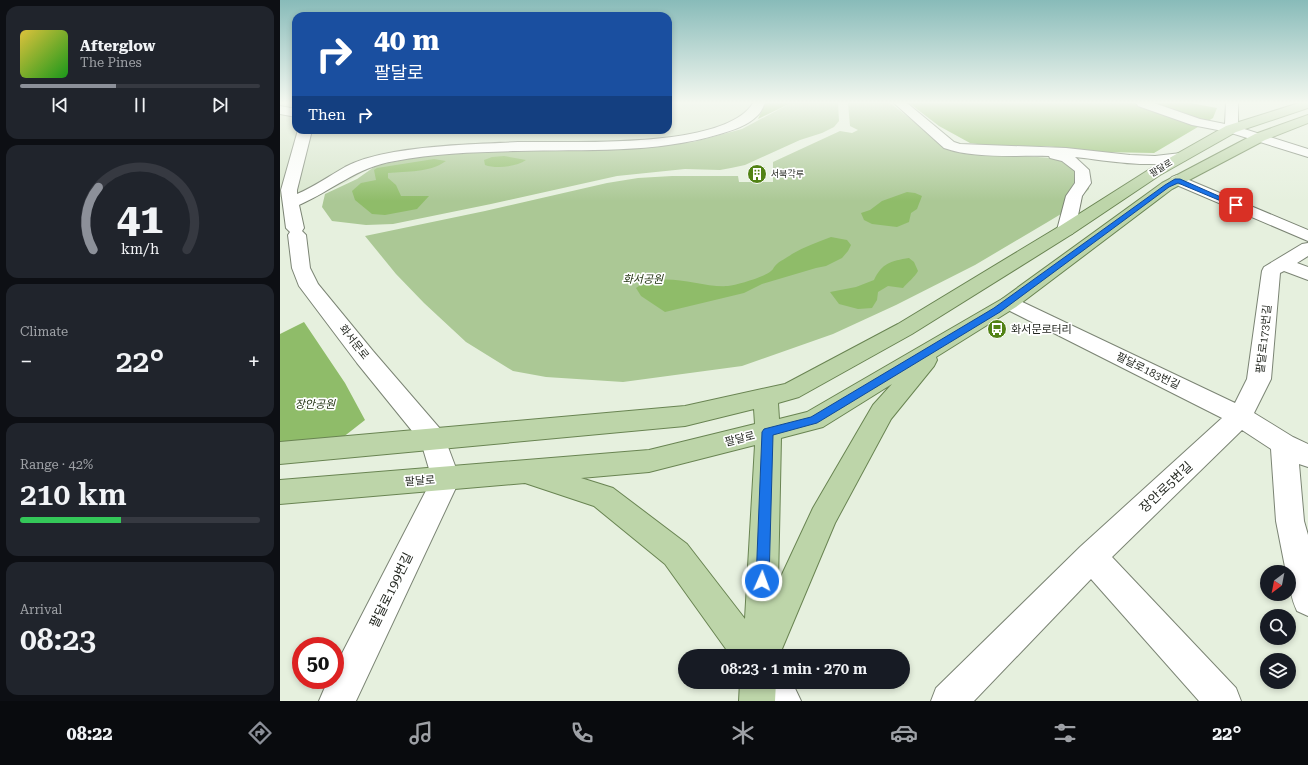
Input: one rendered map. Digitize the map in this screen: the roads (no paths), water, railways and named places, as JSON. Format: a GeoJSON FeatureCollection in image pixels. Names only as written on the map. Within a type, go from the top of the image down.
{"type":"FeatureCollection","features":[{"type":"Feature","properties":{"kind":"main road","name":"팔달로"},"geometry":{"type":"LineString","coordinates":[[764,398],[791,391],[905,329],[1066,230],[1155,172],[1220,136]]}},
{"type":"Feature","properties":{"kind":"main road","name":"팔달로"},"geometry":{"type":"LineString","coordinates":[[280,492],[649,461],[814,420],[1009,303],[1167,186],[1263,136]]}},
{"type":"Feature","properties":{"kind":"main road"},"geometry":{"type":"LineString","coordinates":[[764,649],[823,517],[882,412],[939,346]]}},
{"type":"Feature","properties":{"kind":"main road"},"geometry":{"type":"LineString","coordinates":[[280,453],[685,416],[764,398],[768,432],[761,649]]}},
{"type":"Feature","properties":{"kind":"main road"},"geometry":{"type":"LineString","coordinates":[[524,472],[603,497],[670,549],[676,554],[747,649]]}},
{"type":"Feature","properties":{"kind":"main road"},"geometry":{"type":"LineString","coordinates":[[757,701],[758,689]]}},
{"type":"Feature","properties":{"kind":"street","name":"화서문로"},"geometry":{"type":"LineString","coordinates":[[303,136],[286,195],[296,232],[302,268],[309,286],[433,438]]}},
{"type":"Feature","properties":{"kind":"street"},"geometry":{"type":"LineString","coordinates":[[286,195],[320,190],[344,173],[369,162],[395,157],[467,149],[620,145],[675,140],[698,136]]}},
{"type":"Feature","properties":{"kind":"street"},"geometry":{"type":"LineString","coordinates":[[938,136],[949,145],[968,150],[1066,152],[1130,159],[1155,160],[1181,157]]}},
{"type":"Feature","properties":{"kind":"street"},"geometry":{"type":"LineString","coordinates":[[1255,136],[1308,153]]}},
{"type":"Feature","properties":{"kind":"street"},"geometry":{"type":"LineString","coordinates":[[1042,152],[1067,158],[1082,170],[1083,183],[1074,196],[1066,230]]}},
{"type":"Feature","properties":{"kind":"street"},"geometry":{"type":"LineString","coordinates":[[1177,180],[1308,236]]}},
{"type":"Feature","properties":{"kind":"street","name":"팔달로173번길"},"geometry":{"type":"LineString","coordinates":[[1240,416],[1259,379],[1272,271],[1308,248]]}},
{"type":"Feature","properties":{"kind":"street"},"geometry":{"type":"LineString","coordinates":[[1283,264],[1308,274]]}},
{"type":"Feature","properties":{"kind":"street","name":"팔달로183번길"},"geometry":{"type":"LineString","coordinates":[[1009,303],[1240,416],[1296,450],[1290,521],[1308,600]]}},
{"type":"Feature","properties":{"kind":"street","name":"장안로5번길"},"geometry":{"type":"LineString","coordinates":[[949,701],[1091,557],[1240,416]]}},
{"type":"Feature","properties":{"kind":"street"},"geometry":{"type":"LineString","coordinates":[[433,438],[446,479]]}},
{"type":"Feature","properties":{"kind":"street","name":"팔달로199번길"},"geometry":{"type":"LineString","coordinates":[[337,701],[446,479]]}},
{"type":"Feature","properties":{"kind":"street"},"geometry":{"type":"LineString","coordinates":[[1091,557],[1223,701]]}},
{"type":"Feature","properties":{"kind":"street"},"geometry":{"type":"LineString","coordinates":[[776,689],[783,701]]}},
{"type":"Feature","properties":{"kind":"place","name":"서북각루"},"geometry":{"type":"Point","coordinates":[757,174]}},
{"type":"Feature","properties":{"kind":"place","name":"화서문로터리"},"geometry":{"type":"Point","coordinates":[997,329]}},
{"type":"Feature","properties":{"kind":"park label","name":"화서공원"},"geometry":{"type":"Point","coordinates":[643,279]}},
{"type":"Feature","properties":{"kind":"park label","name":"장안공원"},"geometry":{"type":"Point","coordinates":[315,404]}}]}
